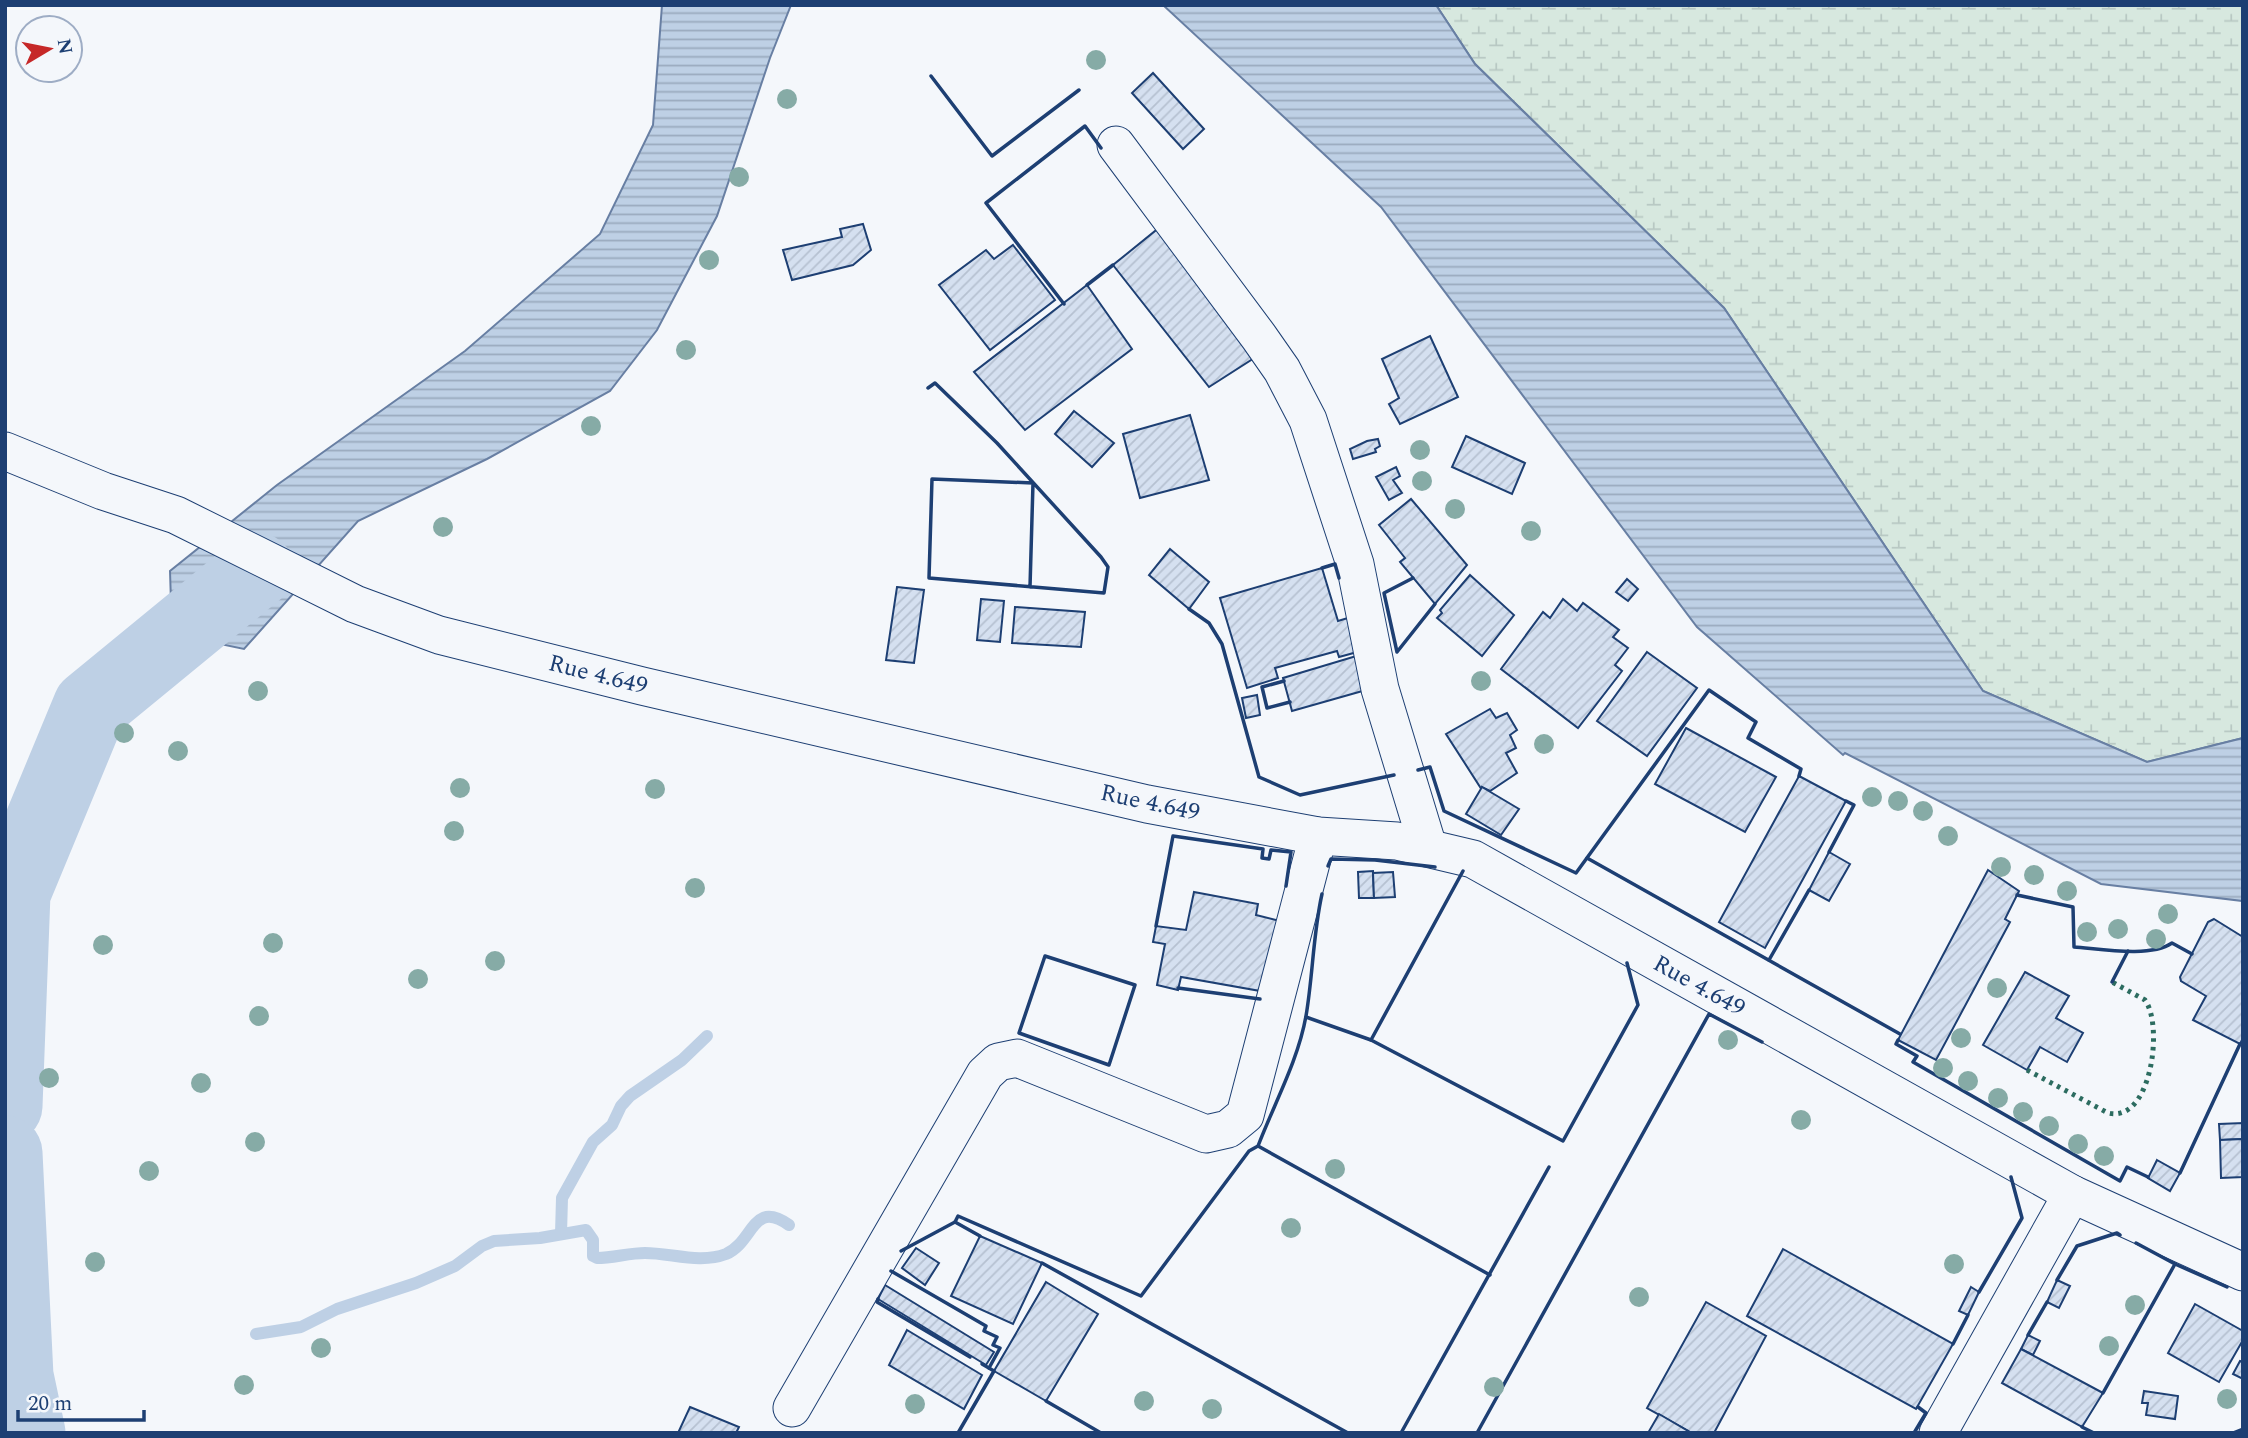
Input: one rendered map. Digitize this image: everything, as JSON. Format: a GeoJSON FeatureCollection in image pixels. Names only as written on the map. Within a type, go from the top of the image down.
{"type":"FeatureCollection","features":[{"type":"Feature","properties":{"kind":"street"},"geometry":{"type":"LineString","coordinates":[[1116,145],[1259,337],[1282,370],[1308,420],[1355,564],[1380,689],[1428,847]]}},
{"type":"Feature","properties":{"kind":"street","name":"Rue 4.649"},"geometry":{"type":"LineString","coordinates":[[5,450],[103,491],[176,515],[355,604],[439,635],[642,686],[1147,804],[1318,836],[1397,841],[1473,859],[2072,1194],[2243,1272]]}},
{"type":"Feature","properties":{"kind":"street"},"geometry":{"type":"LineString","coordinates":[[792,1408],[985,1074],[998,1062],[1017,1058],[1206,1134],[1228,1129],[1245,1115],[1318,836]]}},
{"type":"Feature","properties":{"kind":"street"},"geometry":{"type":"LineString","coordinates":[[1938,1433],[2072,1194]]}},
{"type":"Feature","properties":{"kind":"green space"},"geometry":{"type":"Polygon","coordinates":[[[1436,5],[2243,5],[2243,738],[2147,762],[1983,691],[1724,308],[1475,64],[1436,5]]]}},
{"type":"Feature","properties":{"kind":"water"},"geometry":{"type":"Polygon","coordinates":[[[662,5],[791,5],[770,58],[717,216],[657,330],[610,391],[487,459],[358,521],[244,649],[172,634],[170,571],[277,485],[465,351],[600,234],[653,125],[662,5]]]}},
{"type":"Feature","properties":{"kind":"water"},"geometry":{"type":"Polygon","coordinates":[[[1163,5],[1436,5],[1475,64],[1724,308],[1983,691],[2147,762],[2243,738],[2243,901],[2101,884],[1845,753],[1843,755],[1697,627],[1381,207],[1163,5]]]}},
{"type":"Feature","properties":{"kind":"building"},"geometry":{"type":"Polygon","coordinates":[[[1153,73],[1204,129],[1183,149],[1132,93],[1153,73]]]}},
{"type":"Feature","properties":{"kind":"building"},"geometry":{"type":"Polygon","coordinates":[[[863,224],[871,250],[853,265],[792,280],[783,250],[842,237],[840,229],[863,224]]]}},
{"type":"Feature","properties":{"kind":"building"},"geometry":{"type":"Polygon","coordinates":[[[1160,227],[1262,353],[1209,387],[1113,265],[1160,227]]]}},
{"type":"Feature","properties":{"kind":"building"},"geometry":{"type":"Polygon","coordinates":[[[1013,245],[1055,300],[990,350],[939,285],[986,250],[994,259],[1013,245]]]}},
{"type":"Feature","properties":{"kind":"building"},"geometry":{"type":"Polygon","coordinates":[[[1087,285],[1132,349],[1025,430],[974,372],[1087,285]]]}},
{"type":"Feature","properties":{"kind":"building"},"geometry":{"type":"Polygon","coordinates":[[[1430,336],[1458,397],[1400,424],[1389,404],[1399,398],[1382,359],[1430,336]]]}},
{"type":"Feature","properties":{"kind":"building"},"geometry":{"type":"Polygon","coordinates":[[[1074,411],[1114,443],[1092,467],[1055,434],[1074,411]]]}},
{"type":"Feature","properties":{"kind":"building"},"geometry":{"type":"Polygon","coordinates":[[[1190,415],[1209,480],[1140,498],[1123,434],[1190,415]]]}},
{"type":"Feature","properties":{"kind":"building"},"geometry":{"type":"Polygon","coordinates":[[[1466,436],[1525,463],[1512,494],[1452,467],[1466,436]]]}},
{"type":"Feature","properties":{"kind":"building"},"geometry":{"type":"Polygon","coordinates":[[[1378,439],[1380,446],[1375,449],[1376,452],[1353,459],[1350,449],[1378,439]]]}},
{"type":"Feature","properties":{"kind":"building"},"geometry":{"type":"Polygon","coordinates":[[[1396,467],[1400,476],[1393,480],[1402,493],[1389,500],[1376,477],[1396,467]]]}},
{"type":"Feature","properties":{"kind":"building"},"geometry":{"type":"Polygon","coordinates":[[[1411,499],[1467,565],[1435,604],[1400,562],[1405,558],[1379,525],[1411,499]]]}},
{"type":"Feature","properties":{"kind":"building"},"geometry":{"type":"Polygon","coordinates":[[[1170,549],[1209,582],[1189,609],[1149,575],[1170,549]]]}},
{"type":"Feature","properties":{"kind":"building"},"geometry":{"type":"Polygon","coordinates":[[[1322,568],[1338,621],[1351,617],[1361,651],[1339,657],[1337,651],[1275,668],[1278,678],[1247,688],[1220,598],[1322,568]]]}},
{"type":"Feature","properties":{"kind":"building"},"geometry":{"type":"Polygon","coordinates":[[[1470,575],[1514,615],[1482,656],[1437,618],[1442,613],[1440,610],[1470,575]]]}},
{"type":"Feature","properties":{"kind":"building"},"geometry":{"type":"Polygon","coordinates":[[[1627,579],[1638,589],[1628,601],[1616,592],[1627,579]]]}},
{"type":"Feature","properties":{"kind":"building"},"geometry":{"type":"Polygon","coordinates":[[[897,587],[924,590],[914,663],[886,660],[897,587]]]}},
{"type":"Feature","properties":{"kind":"building"},"geometry":{"type":"Polygon","coordinates":[[[981,599],[1004,601],[1000,642],[977,640],[981,599]]]}},
{"type":"Feature","properties":{"kind":"building"},"geometry":{"type":"Polygon","coordinates":[[[1563,599],[1577,611],[1583,603],[1619,630],[1613,637],[1628,648],[1615,665],[1622,671],[1578,728],[1501,669],[1543,612],[1550,618],[1563,599]]]}},
{"type":"Feature","properties":{"kind":"building"},"geometry":{"type":"Polygon","coordinates":[[[1015,607],[1085,612],[1081,647],[1012,643],[1015,607]]]}},
{"type":"Feature","properties":{"kind":"building"},"geometry":{"type":"Polygon","coordinates":[[[1647,652],[1697,688],[1647,756],[1597,721],[1647,652]]]}},
{"type":"Feature","properties":{"kind":"building"},"geometry":{"type":"Polygon","coordinates":[[[1363,654],[1373,688],[1292,711],[1283,678],[1363,654]]]}},
{"type":"Feature","properties":{"kind":"building"},"geometry":{"type":"Polygon","coordinates":[[[1257,695],[1260,715],[1246,718],[1242,698],[1257,695]]]}},
{"type":"Feature","properties":{"kind":"building"},"geometry":{"type":"Polygon","coordinates":[[[1490,709],[1496,718],[1507,713],[1517,730],[1510,735],[1516,748],[1506,753],[1517,773],[1490,791],[1482,787],[1482,790],[1446,734],[1490,709]]]}},
{"type":"Feature","properties":{"kind":"building"},"geometry":{"type":"Polygon","coordinates":[[[1686,728],[1776,777],[1745,832],[1655,784],[1686,728]]]}},
{"type":"Feature","properties":{"kind":"building"},"geometry":{"type":"Polygon","coordinates":[[[1799,776],[1846,801],[1765,948],[1719,922],[1799,776]]]}},
{"type":"Feature","properties":{"kind":"building"},"geometry":{"type":"Polygon","coordinates":[[[1482,787],[1519,809],[1501,835],[1466,814],[1482,787]]]}},
{"type":"Feature","properties":{"kind":"building"},"geometry":{"type":"Polygon","coordinates":[[[1829,852],[1850,864],[1829,901],[1809,890],[1829,852]]]}},
{"type":"Feature","properties":{"kind":"building"},"geometry":{"type":"Polygon","coordinates":[[[1988,870],[2019,891],[2005,919],[2010,922],[1936,1060],[1898,1040],[1988,870]]]}},
{"type":"Feature","properties":{"kind":"building"},"geometry":{"type":"Polygon","coordinates":[[[1373,871],[1374,898],[1359,898],[1358,872],[1373,871]]]}},
{"type":"Feature","properties":{"kind":"building"},"geometry":{"type":"Polygon","coordinates":[[[1393,872],[1395,897],[1374,898],[1373,873],[1393,872]]]}},
{"type":"Feature","properties":{"kind":"building"},"geometry":{"type":"Polygon","coordinates":[[[1194,892],[1258,904],[1256,915],[1280,921],[1266,992],[1181,977],[1178,990],[1157,985],[1165,944],[1153,942],[1156,926],[1186,930],[1194,892]]]}},
{"type":"Feature","properties":{"kind":"building"},"geometry":{"type":"Polygon","coordinates":[[[2214,919],[2243,937],[2243,1038],[2240,1044],[2193,1020],[2206,996],[2181,981],[2180,977],[2208,922],[2214,919]]]}},
{"type":"Feature","properties":{"kind":"building"},"geometry":{"type":"Polygon","coordinates":[[[2025,972],[2069,996],[2056,1018],[2083,1033],[2067,1062],[2040,1047],[2027,1070],[1983,1045],[2025,972]]]}},
{"type":"Feature","properties":{"kind":"building"},"geometry":{"type":"Polygon","coordinates":[[[2243,1123],[2243,1139],[2220,1140],[2219,1124],[2243,1123]]]}},
{"type":"Feature","properties":{"kind":"building"},"geometry":{"type":"Polygon","coordinates":[[[2243,1139],[2243,1177],[2221,1178],[2220,1140],[2243,1139]]]}},
{"type":"Feature","properties":{"kind":"building"},"geometry":{"type":"Polygon","coordinates":[[[2157,1160],[2180,1173],[2170,1191],[2148,1178],[2157,1160]]]}},
{"type":"Feature","properties":{"kind":"building"},"geometry":{"type":"Polygon","coordinates":[[[980,1236],[1042,1263],[1013,1324],[951,1296],[980,1236]]]}},
{"type":"Feature","properties":{"kind":"building"},"geometry":{"type":"Polygon","coordinates":[[[916,1248],[939,1263],[925,1285],[902,1268],[916,1248]]]}},
{"type":"Feature","properties":{"kind":"building"},"geometry":{"type":"Polygon","coordinates":[[[1783,1249],[1953,1344],[1916,1409],[1747,1316],[1783,1249]]]}},
{"type":"Feature","properties":{"kind":"building"},"geometry":{"type":"Polygon","coordinates":[[[2057,1280],[2070,1286],[2059,1308],[2047,1302],[2057,1280]]]}},
{"type":"Feature","properties":{"kind":"building"},"geometry":{"type":"Polygon","coordinates":[[[1046,1282],[1098,1314],[1046,1401],[994,1371],[1046,1282]]]}},
{"type":"Feature","properties":{"kind":"building"},"geometry":{"type":"Polygon","coordinates":[[[885,1285],[994,1352],[986,1365],[878,1299],[885,1285]]]}},
{"type":"Feature","properties":{"kind":"building"},"geometry":{"type":"Polygon","coordinates":[[[1971,1287],[1979,1292],[1968,1315],[1959,1311],[1971,1287]]]}},
{"type":"Feature","properties":{"kind":"building"},"geometry":{"type":"Polygon","coordinates":[[[1706,1302],[1766,1336],[1714,1433],[1692,1433],[1647,1408],[1706,1302]]]}},
{"type":"Feature","properties":{"kind":"building"},"geometry":{"type":"Polygon","coordinates":[[[2195,1304],[2243,1331],[2243,1340],[2219,1382],[2168,1353],[2195,1304]]]}},
{"type":"Feature","properties":{"kind":"building"},"geometry":{"type":"Polygon","coordinates":[[[907,1330],[982,1375],[964,1409],[889,1365],[907,1330]]]}},
{"type":"Feature","properties":{"kind":"building"},"geometry":{"type":"Polygon","coordinates":[[[2028,1335],[2040,1341],[2033,1355],[2021,1349],[2028,1335]]]}},
{"type":"Feature","properties":{"kind":"building"},"geometry":{"type":"Polygon","coordinates":[[[2021,1349],[2103,1393],[2082,1427],[2002,1383],[2021,1349]]]}},
{"type":"Feature","properties":{"kind":"building"},"geometry":{"type":"Polygon","coordinates":[[[2240,1361],[2243,1362],[2243,1379],[2233,1374],[2240,1361]]]}},
{"type":"Feature","properties":{"kind":"building"},"geometry":{"type":"Polygon","coordinates":[[[2144,1391],[2178,1396],[2175,1419],[2146,1415],[2148,1403],[2142,1403],[2144,1391]]]}},
{"type":"Feature","properties":{"kind":"building"},"geometry":{"type":"Polygon","coordinates":[[[690,1407],[739,1427],[736,1433],[678,1433],[690,1407]]]}},
{"type":"Feature","properties":{"kind":"building"},"geometry":{"type":"Polygon","coordinates":[[[1659,1414],[1688,1431],[1687,1433],[1648,1433],[1659,1414]]]}},
{"type":"Feature","properties":{"kind":"waterway"},"geometry":{"type":"LineString","coordinates":[[5,1106],[13,893],[90,707],[257,570]]}},
{"type":"Feature","properties":{"kind":"waterway"},"geometry":{"type":"LineString","coordinates":[[561,1234],[562,1198],[593,1142],[612,1125],[621,1106],[630,1096],[682,1060],[707,1036]]}},
{"type":"Feature","properties":{"kind":"waterway"},"geometry":{"type":"LineString","coordinates":[[5,1153],[16,1376],[28,1433]]}},
{"type":"Feature","properties":{"kind":"waterway"},"geometry":{"type":"LineString","coordinates":[[256,1334],[301,1327],[337,1309],[416,1283],[455,1266],[482,1246],[494,1241],[540,1238],[586,1230],[593,1240],[593,1256],[597,1258],[645,1253],[706,1258],[726,1254],[735,1248],[754,1225],[767,1217],[777,1218],[789,1225]]}},
{"type":"Feature","properties":{"kind":"hedge"},"geometry":{"type":"LineString","coordinates":[[2027,1070],[2108,1113],[2123,1112],[2135,1104],[2144,1089],[2150,1070],[2153,1050],[2151,1013],[2145,1000],[2112,982]]}},
{"type":"Feature","properties":{"kind":"wall"},"geometry":{"type":"LineString","coordinates":[[931,76],[992,156],[1079,90]]}},
{"type":"Feature","properties":{"kind":"wall"},"geometry":{"type":"LineString","coordinates":[[1064,304],[986,203],[1085,126],[1101,148]]}},
{"type":"Feature","properties":{"kind":"wall"},"geometry":{"type":"LineString","coordinates":[[1087,285],[1113,265]]}},
{"type":"Feature","properties":{"kind":"wall"},"geometry":{"type":"LineString","coordinates":[[928,388],[935,383],[997,443],[1101,557],[1108,567],[1104,593],[929,578],[932,479],[1033,483],[1030,587]]}},
{"type":"Feature","properties":{"kind":"wall"},"geometry":{"type":"LineString","coordinates":[[1322,568],[1335,564],[1339,578]]}},
{"type":"Feature","properties":{"kind":"wall"},"geometry":{"type":"LineString","coordinates":[[1413,578],[1384,593],[1397,652],[1435,604]]}},
{"type":"Feature","properties":{"kind":"wall"},"geometry":{"type":"LineString","coordinates":[[1189,609],[1209,623],[1222,644],[1259,777],[1300,795],[1394,775]]}},
{"type":"Feature","properties":{"kind":"wall"},"geometry":{"type":"LineString","coordinates":[[1284,681],[1262,687],[1267,708],[1290,702]]}},
{"type":"Feature","properties":{"kind":"wall"},"geometry":{"type":"LineString","coordinates":[[1418,770],[1430,767],[1444,811],[1576,873],[1709,690],[1756,722],[1748,738],[1801,769],[1799,776]]}},
{"type":"Feature","properties":{"kind":"wall"},"geometry":{"type":"LineString","coordinates":[[1829,852],[1854,805],[1846,801]]}},
{"type":"Feature","properties":{"kind":"wall"},"geometry":{"type":"LineString","coordinates":[[1156,926],[1173,836],[1263,849],[1262,858],[1269,859],[1271,850],[1291,852],[1286,886]]}},
{"type":"Feature","properties":{"kind":"wall"},"geometry":{"type":"LineString","coordinates":[[1587,858],[1900,1034]]}},
{"type":"Feature","properties":{"kind":"wall"},"geometry":{"type":"LineString","coordinates":[[1328,866],[1331,859],[1375,860],[1435,867]]}},
{"type":"Feature","properties":{"kind":"wall"},"geometry":{"type":"LineString","coordinates":[[1463,871],[1371,1040],[1563,1141],[1638,1005],[1627,963]]}},
{"type":"Feature","properties":{"kind":"wall"},"geometry":{"type":"LineString","coordinates":[[1769,960],[1809,890]]}},
{"type":"Feature","properties":{"kind":"wall"},"geometry":{"type":"LineString","coordinates":[[955,1222],[958,1216],[1141,1296],[1249,1151],[1258,1146],[1292,1066],[1302,1033],[1322,894]]}},
{"type":"Feature","properties":{"kind":"wall"},"geometry":{"type":"LineString","coordinates":[[2017,895],[2073,907],[2074,947],[2138,951],[2163,948],[2172,943],[2192,954]]}},
{"type":"Feature","properties":{"kind":"wall"},"geometry":{"type":"LineString","coordinates":[[2112,982],[2128,951]]}},
{"type":"Feature","properties":{"kind":"wall"},"geometry":{"type":"LineString","coordinates":[[1045,956],[1135,985],[1109,1065],[1019,1033],[1045,956]]}},
{"type":"Feature","properties":{"kind":"wall"},"geometry":{"type":"LineString","coordinates":[[1178,988],[1260,999]]}},
{"type":"Feature","properties":{"kind":"wall"},"geometry":{"type":"LineString","coordinates":[[1477,1433],[1709,1014],[1762,1042]]}},
{"type":"Feature","properties":{"kind":"wall"},"geometry":{"type":"LineString","coordinates":[[1306,1017],[1371,1040]]}},
{"type":"Feature","properties":{"kind":"wall"},"geometry":{"type":"LineString","coordinates":[[1898,1040],[1896,1044],[1917,1056],[1913,1062],[2120,1181],[2127,1167],[2148,1177]]}},
{"type":"Feature","properties":{"kind":"wall"},"geometry":{"type":"LineString","coordinates":[[2180,1173],[2240,1044]]}},
{"type":"Feature","properties":{"kind":"wall"},"geometry":{"type":"LineString","coordinates":[[1258,1146],[1490,1275]]}},
{"type":"Feature","properties":{"kind":"wall"},"geometry":{"type":"LineString","coordinates":[[1401,1433],[1549,1167]]}},
{"type":"Feature","properties":{"kind":"wall"},"geometry":{"type":"LineString","coordinates":[[1979,1292],[2022,1218],[2011,1177]]}},
{"type":"Feature","properties":{"kind":"wall"},"geometry":{"type":"LineString","coordinates":[[901,1251],[955,1222],[980,1236]]}},
{"type":"Feature","properties":{"kind":"wall"},"geometry":{"type":"LineString","coordinates":[[2057,1280],[2077,1246],[2117,1233],[2120,1235]]}},
{"type":"Feature","properties":{"kind":"wall"},"geometry":{"type":"LineString","coordinates":[[2136,1243],[2227,1287]]}},
{"type":"Feature","properties":{"kind":"wall"},"geometry":{"type":"LineString","coordinates":[[1042,1263],[1348,1433]]}},
{"type":"Feature","properties":{"kind":"wall"},"geometry":{"type":"LineString","coordinates":[[2103,1393],[2175,1264]]}},
{"type":"Feature","properties":{"kind":"wall"},"geometry":{"type":"LineString","coordinates":[[891,1271],[986,1326],[984,1331],[997,1337],[993,1345],[1000,1348],[989,1368]]}},
{"type":"Feature","properties":{"kind":"wall"},"geometry":{"type":"LineString","coordinates":[[878,1299],[877,1302],[970,1357]]}},
{"type":"Feature","properties":{"kind":"wall"},"geometry":{"type":"LineString","coordinates":[[2028,1335],[2047,1302]]}},
{"type":"Feature","properties":{"kind":"wall"},"geometry":{"type":"LineString","coordinates":[[1953,1344],[1968,1315]]}},
{"type":"Feature","properties":{"kind":"wall"},"geometry":{"type":"LineString","coordinates":[[958,1433],[994,1371],[982,1364]]}},
{"type":"Feature","properties":{"kind":"wall"},"geometry":{"type":"LineString","coordinates":[[1046,1401],[1101,1433]]}},
{"type":"Feature","properties":{"kind":"wall"},"geometry":{"type":"LineString","coordinates":[[1914,1433],[1926,1413],[1918,1407]]}},
{"type":"Feature","properties":{"kind":"wall"},"geometry":{"type":"LineString","coordinates":[[2082,1427],[2094,1433]]}},
{"type":"Feature","properties":{"kind":"wall"},"geometry":{"type":"LineString","coordinates":[[2233,1433],[2243,1429]]}}]}
